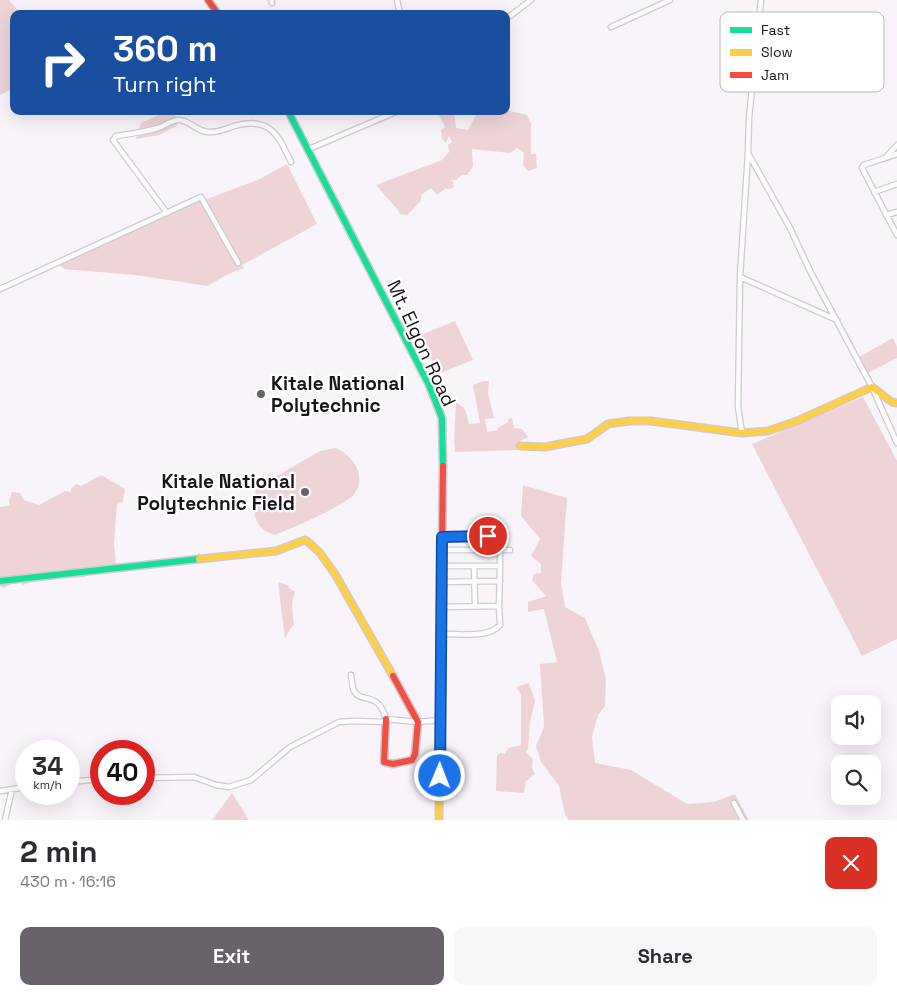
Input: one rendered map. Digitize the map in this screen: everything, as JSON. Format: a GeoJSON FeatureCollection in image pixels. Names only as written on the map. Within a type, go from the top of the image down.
{"type":"FeatureCollection","features":[{"type":"Feature","properties":{"kind":"street"},"geometry":{"type":"LineString","coordinates":[[510,16],[531,0]]}},
{"type":"Feature","properties":{"kind":"street"},"geometry":{"type":"LineString","coordinates":[[611,27],[670,0]]}},
{"type":"Feature","properties":{"kind":"street"},"geometry":{"type":"LineString","coordinates":[[742,433],[738,407],[740,277],[752,92]]}},
{"type":"Feature","properties":{"kind":"street","name":"Mt. Elgon Road"},"geometry":{"type":"LineString","coordinates":[[290,115],[429,385],[440,411],[443,425],[439,820]]}},
{"type":"Feature","properties":{"kind":"street"},"geometry":{"type":"LineString","coordinates":[[309,149],[389,115]]}},
{"type":"Feature","properties":{"kind":"street"},"geometry":{"type":"LineString","coordinates":[[167,213],[113,140],[116,136],[158,128],[180,120],[206,132],[215,132],[251,122],[258,122],[273,132],[282,144],[291,162]]}},
{"type":"Feature","properties":{"kind":"street"},"geometry":{"type":"LineString","coordinates":[[885,158],[897,146]]}},
{"type":"Feature","properties":{"kind":"street"},"geometry":{"type":"LineString","coordinates":[[748,153],[838,320],[897,443]]}},
{"type":"Feature","properties":{"kind":"street"},"geometry":{"type":"LineString","coordinates":[[897,154],[863,166],[862,170],[897,235]]}},
{"type":"Feature","properties":{"kind":"street"},"geometry":{"type":"LineString","coordinates":[[874,192],[897,184]]}},
{"type":"Feature","properties":{"kind":"street"},"geometry":{"type":"LineString","coordinates":[[0,289],[201,197],[238,263]]}},
{"type":"Feature","properties":{"kind":"street"},"geometry":{"type":"LineString","coordinates":[[886,215],[897,212]]}},
{"type":"Feature","properties":{"kind":"street"},"geometry":{"type":"LineString","coordinates":[[740,277],[838,320]]}},
{"type":"Feature","properties":{"kind":"street"},"geometry":{"type":"LineString","coordinates":[[520,446],[545,447],[587,439],[608,424],[629,421],[742,433],[768,431],[798,421],[872,388]]}},
{"type":"Feature","properties":{"kind":"street"},"geometry":{"type":"LineString","coordinates":[[872,388],[892,402],[897,403]]}},
{"type":"Feature","properties":{"kind":"street"},"geometry":{"type":"LineString","coordinates":[[442,537],[501,536]]}},
{"type":"Feature","properties":{"kind":"street"},"geometry":{"type":"LineString","coordinates":[[0,581],[276,551],[305,540],[331,565],[418,722],[414,757],[412,760],[389,764],[384,762],[386,721],[384,711],[376,700],[356,694],[351,675]]}},
{"type":"Feature","properties":{"kind":"street"},"geometry":{"type":"LineString","coordinates":[[441,550],[510,550]]}},
{"type":"Feature","properties":{"kind":"street"},"geometry":{"type":"LineString","coordinates":[[442,634],[486,634],[493,631],[500,624],[500,551]]}},
{"type":"Feature","properties":{"kind":"street"},"geometry":{"type":"LineString","coordinates":[[442,566],[500,566]]}},
{"type":"Feature","properties":{"kind":"street"},"geometry":{"type":"LineString","coordinates":[[474,566],[475,606]]}},
{"type":"Feature","properties":{"kind":"street"},"geometry":{"type":"LineString","coordinates":[[442,582],[500,581]]}},
{"type":"Feature","properties":{"kind":"street"},"geometry":{"type":"LineString","coordinates":[[441,607],[499,606]]}},
{"type":"Feature","properties":{"kind":"street"},"geometry":{"type":"LineString","coordinates":[[155,778],[194,777],[216,785],[229,787],[251,780],[290,748],[339,722],[418,722],[441,720]]}},
{"type":"Feature","properties":{"kind":"street"},"geometry":{"type":"LineString","coordinates":[[5,820],[12,788]]}},
{"type":"Feature","properties":{"kind":"street"},"geometry":{"type":"LineString","coordinates":[[0,791],[15,788]]}},
{"type":"Feature","properties":{"kind":"street"},"geometry":{"type":"LineString","coordinates":[[734,803],[743,820]]}},
{"type":"Feature","properties":{"kind":"shaded area"},"geometry":{"type":"Polygon","coordinates":[[[0,0],[9,0],[18,10],[10,10],[10,90],[0,95],[0,0]]]}},
{"type":"Feature","properties":{"kind":"shaded area"},"geometry":{"type":"Polygon","coordinates":[[[510,111],[527,115],[531,123],[531,154],[536,154],[537,168],[528,171],[523,165],[524,153],[517,148],[510,153],[472,149],[473,166],[467,175],[462,175],[456,180],[452,180],[454,187],[446,188],[437,195],[431,188],[421,195],[421,201],[407,215],[400,214],[376,185],[442,160],[449,152],[448,145],[452,142],[449,136],[446,143],[442,138],[441,130],[445,127],[439,115],[454,115],[456,128],[468,130],[476,115],[510,115],[510,111]]]}},
{"type":"Feature","properties":{"kind":"shaded area"},"geometry":{"type":"Polygon","coordinates":[[[158,115],[175,115],[177,126],[159,135],[136,139],[141,123],[158,115]]]}},
{"type":"Feature","properties":{"kind":"shaded area"},"geometry":{"type":"Polygon","coordinates":[[[287,164],[317,224],[242,265],[244,268],[226,275],[208,286],[135,275],[64,269],[58,264],[201,200],[260,179],[287,164]]]}},
{"type":"Feature","properties":{"kind":"shaded area"},"geometry":{"type":"Polygon","coordinates":[[[455,321],[473,360],[438,374],[421,335],[455,321]]]}},
{"type":"Feature","properties":{"kind":"shaded area"},"geometry":{"type":"Polygon","coordinates":[[[893,338],[897,347],[897,358],[868,373],[859,357],[893,338]]]}},
{"type":"Feature","properties":{"kind":"shaded area"},"geometry":{"type":"Polygon","coordinates":[[[489,381],[488,393],[494,418],[485,419],[487,432],[497,430],[512,418],[514,428],[522,429],[528,437],[520,441],[517,450],[455,452],[456,402],[465,409],[469,424],[480,423],[473,385],[489,381]]]}},
{"type":"Feature","properties":{"kind":"shaded area"},"geometry":{"type":"Polygon","coordinates":[[[863,397],[897,461],[897,639],[862,656],[752,444],[863,397]]]}},
{"type":"Feature","properties":{"kind":"shaded area","name":"Kitale National Polytechnic Field"},"geometry":{"type":"Polygon","coordinates":[[[335,448],[348,456],[357,468],[359,481],[358,488],[354,494],[330,510],[275,535],[261,528],[257,522],[254,510],[256,488],[320,451],[335,448]]]}},
{"type":"Feature","properties":{"kind":"shaded area"},"geometry":{"type":"Polygon","coordinates":[[[101,475],[125,489],[123,502],[117,504],[114,543],[116,564],[86,568],[85,577],[73,578],[74,570],[52,572],[50,579],[37,580],[23,585],[20,576],[14,583],[3,588],[0,585],[0,507],[10,505],[9,501],[12,492],[20,493],[24,500],[39,505],[65,491],[71,492],[71,489],[76,484],[81,486],[101,475]]]}},
{"type":"Feature","properties":{"kind":"shaded area"},"geometry":{"type":"Polygon","coordinates":[[[523,485],[567,498],[561,583],[565,607],[585,618],[599,651],[606,679],[605,706],[598,715],[592,737],[595,763],[631,770],[687,804],[714,802],[735,794],[749,820],[569,820],[565,815],[559,786],[541,762],[536,746],[544,727],[540,664],[557,662],[544,609],[528,612],[528,602],[546,596],[532,580],[534,574],[541,573],[541,564],[531,556],[540,539],[521,516],[523,485]]]}},
{"type":"Feature","properties":{"kind":"shaded area"},"geometry":{"type":"Polygon","coordinates":[[[278,582],[288,585],[295,592],[292,605],[294,625],[285,639],[278,582]]]}},
{"type":"Feature","properties":{"kind":"shaded area"},"geometry":{"type":"Polygon","coordinates":[[[529,683],[535,701],[526,752],[533,759],[532,767],[535,774],[526,781],[524,793],[496,791],[497,755],[500,753],[505,754],[508,748],[521,745],[521,695],[516,687],[529,683]]]}},
{"type":"Feature","properties":{"kind":"shaded area"},"geometry":{"type":"Polygon","coordinates":[[[232,793],[249,820],[212,820],[232,793]]]}},
{"type":"Feature","properties":{"kind":"traffic: fast"},"geometry":{"type":"LineString","coordinates":[[290,115],[429,385],[442,418],[443,466]]}},
{"type":"Feature","properties":{"kind":"traffic: fast"},"geometry":{"type":"LineString","coordinates":[[0,581],[199,559]]}},
{"type":"Feature","properties":{"kind":"traffic: slow"},"geometry":{"type":"LineString","coordinates":[[520,446],[545,447],[587,439],[608,424],[629,421],[651,421],[742,433],[768,431],[797,421],[872,387],[892,402],[897,403]]}},
{"type":"Feature","properties":{"kind":"traffic: slow"},"geometry":{"type":"LineString","coordinates":[[199,559],[276,551],[305,540],[307,541],[320,553],[335,574],[393,676]]}},
{"type":"Feature","properties":{"kind":"traffic: slow"},"geometry":{"type":"LineString","coordinates":[[439,820],[440,721]]}},
{"type":"Feature","properties":{"kind":"traffic: jam"},"geometry":{"type":"LineString","coordinates":[[208,0],[215,10]]}},
{"type":"Feature","properties":{"kind":"traffic: jam"},"geometry":{"type":"LineString","coordinates":[[440,721],[443,466]]}},
{"type":"Feature","properties":{"kind":"traffic: jam"},"geometry":{"type":"LineString","coordinates":[[386,719],[384,762],[393,764],[412,760],[415,754],[418,722],[393,676]]}},
{"type":"Feature","properties":{"kind":"place","name":"Kitale National Polytechnic"},"geometry":{"type":"Point","coordinates":[261,394]}},
{"type":"Feature","properties":{"kind":"place","name":"Kitale National Polytechnic Field"},"geometry":{"type":"Point","coordinates":[305,492]}},
{"type":"Feature","properties":{"kind":"route"},"geometry":{"type":"LineString","coordinates":[[440,776],[442,537],[488,536]]}}]}
